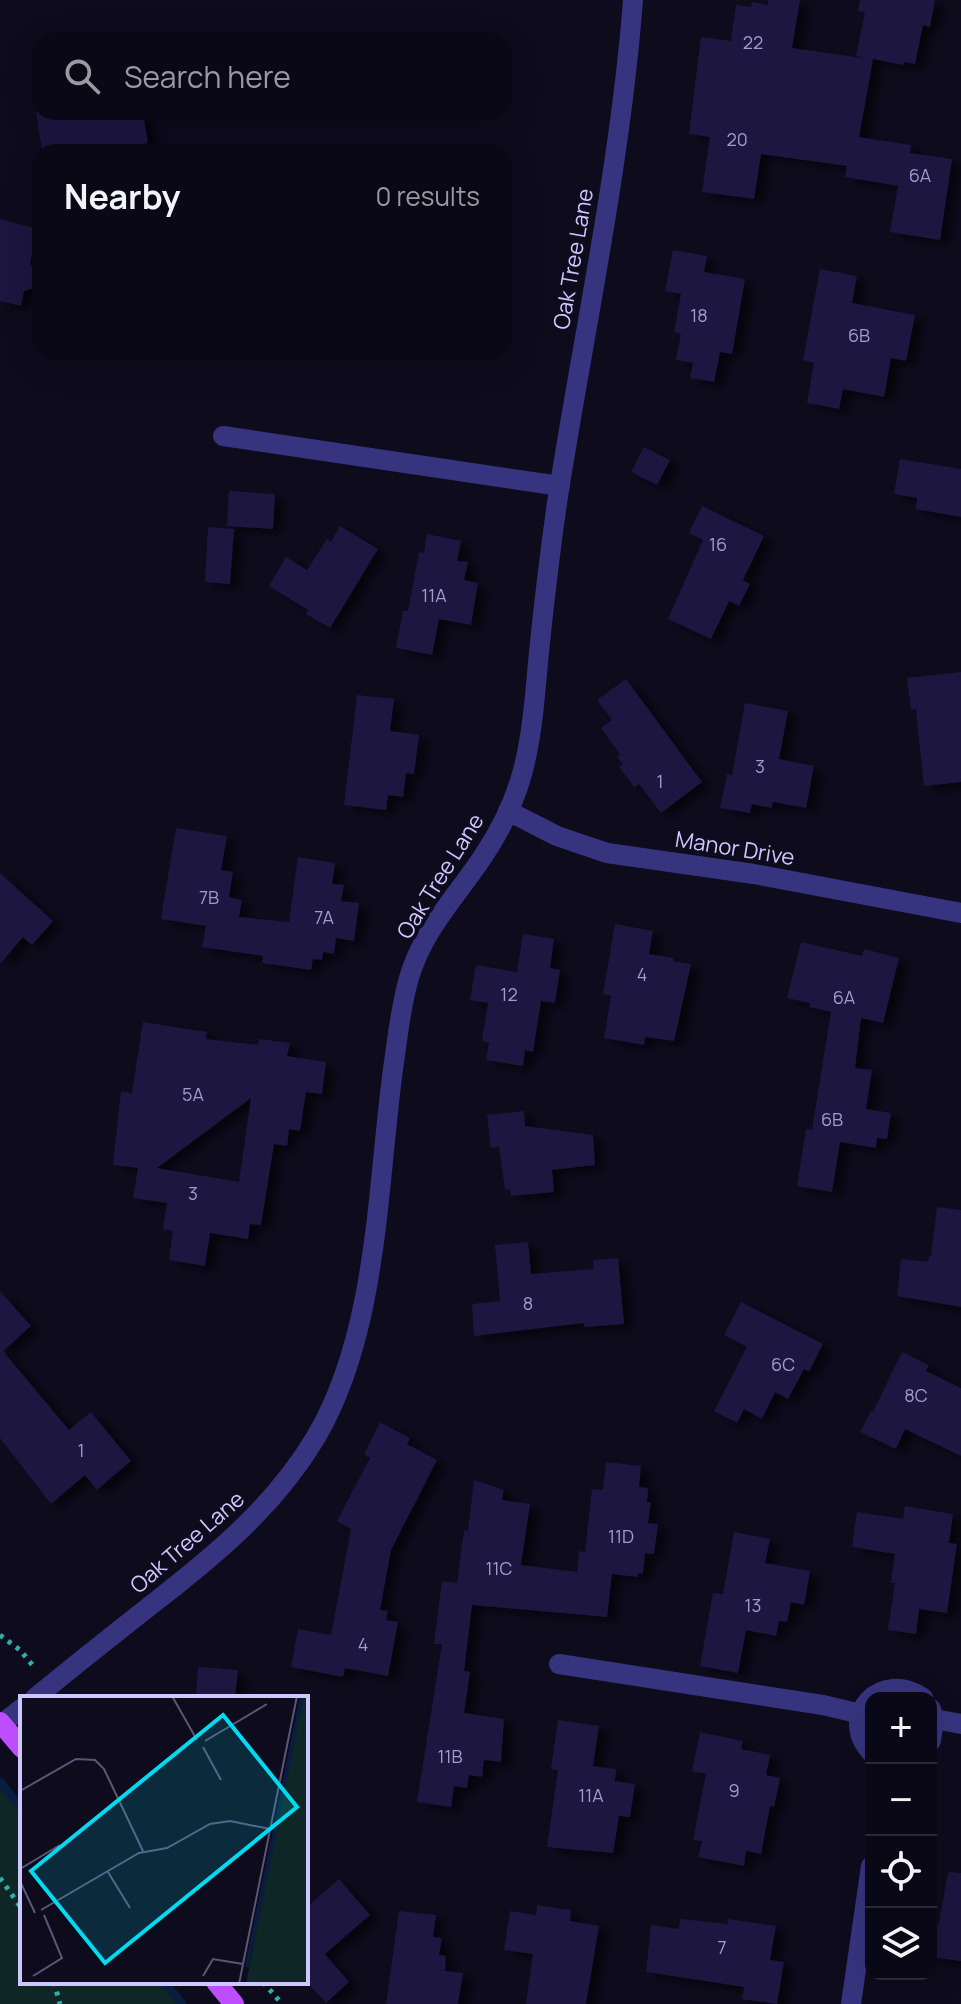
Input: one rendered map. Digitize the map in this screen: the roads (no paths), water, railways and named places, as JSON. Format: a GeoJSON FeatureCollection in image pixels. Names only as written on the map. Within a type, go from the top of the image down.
{"type":"FeatureCollection","features":[{"type":"Feature","properties":{"kind":"main road"},"geometry":{"type":"LineString","coordinates":[[1,1723],[20,1746]]}},
{"type":"Feature","properties":{"kind":"main road"},"geometry":{"type":"LineString","coordinates":[[218,1984],[234,2004]]}},
{"type":"Feature","properties":{"kind":"street","name":"Oak Tree Lane"},"geometry":{"type":"LineString","coordinates":[[37,1696],[242,1531],[303,1457],[329,1413],[347,1369],[360,1321],[370,1262],[398,1037],[409,977],[427,934],[481,860],[508,811],[523,772],[531,731],[560,486],[618,133],[633,0]]}},
{"type":"Feature","properties":{"kind":"street"},"geometry":{"type":"LineString","coordinates":[[223,436],[560,486]]}},
{"type":"Feature","properties":{"kind":"street","name":"Manor Drive"},"geometry":{"type":"LineString","coordinates":[[508,811],[557,836],[607,853],[754,874],[961,913]]}},
{"type":"Feature","properties":{"kind":"street"},"geometry":{"type":"LineString","coordinates":[[559,1664],[823,1705],[861,1714]]}},
{"type":"Feature","properties":{"kind":"street"},"geometry":{"type":"LineString","coordinates":[[878,1692],[900,1688],[915,1692]]}},
{"type":"Feature","properties":{"kind":"street"},"geometry":{"type":"LineString","coordinates":[[865,1706],[861,1714],[860,1737],[865,1744]]}},
{"type":"Feature","properties":{"kind":"street"},"geometry":{"type":"LineString","coordinates":[[1,1723],[20,1709]]}},
{"type":"Feature","properties":{"kind":"street"},"geometry":{"type":"LineString","coordinates":[[937,1715],[961,1724]]}},
{"type":"Feature","properties":{"kind":"street"},"geometry":{"type":"LineString","coordinates":[[851,2004],[865,1907]]}},
{"type":"Feature","properties":{"kind":"waterway"},"geometry":{"type":"LineString","coordinates":[[0,1782],[20,1807]]}},
{"type":"Feature","properties":{"kind":"waterway"},"geometry":{"type":"LineString","coordinates":[[166,1984],[182,2004]]}}]}
